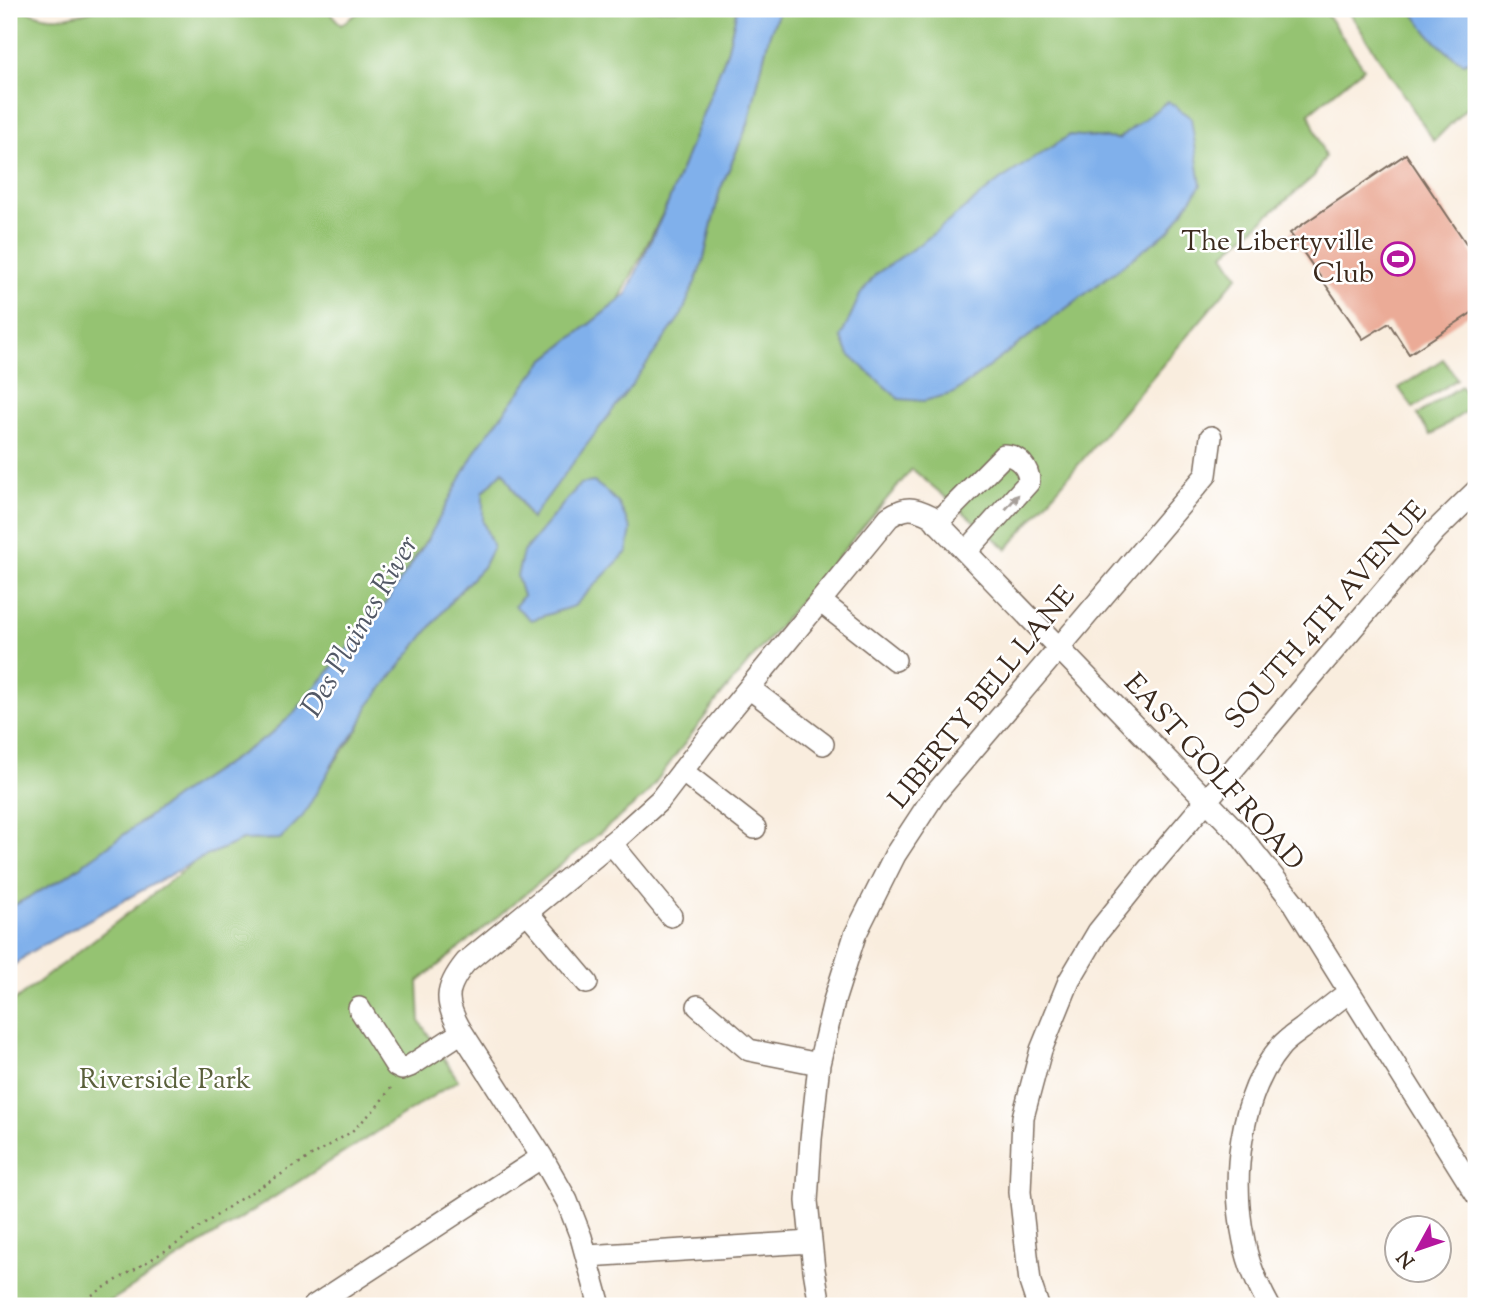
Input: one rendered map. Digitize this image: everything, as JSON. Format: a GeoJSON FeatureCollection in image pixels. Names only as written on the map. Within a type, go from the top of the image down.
{"type":"FeatureCollection","features":[{"type":"Feature","properties":{"kind":"street","name":"LIBERTY BELL LANE"},"geometry":{"type":"LineString","coordinates":[[820,1306],[807,1201],[811,1139],[819,1064],[834,1001],[855,935],[895,855],[935,794],[1206,475],[1211,437]]}},
{"type":"Feature","properties":{"kind":"street"},"geometry":{"type":"LineString","coordinates":[[937,523],[1004,455],[1013,456],[1020,461],[1028,471],[1029,482],[966,552]]}},
{"type":"Feature","properties":{"kind":"street","name":"SOUTH 4TH AVENUE"},"geometry":{"type":"LineString","coordinates":[[1038,1306],[1030,1282],[1020,1192],[1023,1117],[1041,1050],[1069,981],[1098,932],[1207,800],[1435,531],[1476,491]]}},
{"type":"Feature","properties":{"kind":"street","name":"EAST GOLF ROAD"},"geometry":{"type":"LineString","coordinates":[[459,1027],[451,1012],[449,995],[453,978],[466,962],[660,800],[889,517],[899,510],[919,510],[931,516],[1240,835],[1294,904],[1476,1194]]}},
{"type":"Feature","properties":{"kind":"street"},"geometry":{"type":"LineString","coordinates":[[820,601],[895,660]]}},
{"type":"Feature","properties":{"kind":"street"},"geometry":{"type":"LineString","coordinates":[[749,688],[823,744]]}},
{"type":"Feature","properties":{"kind":"street"},"geometry":{"type":"LineString","coordinates":[[682,771],[755,828]]}},
{"type":"Feature","properties":{"kind":"street"},"geometry":{"type":"LineString","coordinates":[[611,843],[671,916]]}},
{"type":"Feature","properties":{"kind":"street"},"geometry":{"type":"LineString","coordinates":[[527,912],[587,983]]}},
{"type":"Feature","properties":{"kind":"street"},"geometry":{"type":"LineString","coordinates":[[1269,1306],[1258,1285],[1244,1243],[1238,1203],[1240,1158],[1247,1113],[1261,1074],[1282,1044],[1349,992]]}},
{"type":"Feature","properties":{"kind":"street"},"geometry":{"type":"LineString","coordinates":[[698,1006],[749,1050],[819,1064]]}},
{"type":"Feature","properties":{"kind":"street"},"geometry":{"type":"LineString","coordinates":[[359,1008],[397,1066],[402,1069],[410,1066],[459,1027],[542,1157],[566,1201],[581,1237],[600,1306]]}},
{"type":"Feature","properties":{"kind":"street"},"geometry":{"type":"LineString","coordinates":[[314,1306],[542,1157]]}},
{"type":"Feature","properties":{"kind":"street"},"geometry":{"type":"LineString","coordinates":[[587,1256],[811,1242]]}},
{"type":"Feature","properties":{"kind":"path"},"geometry":{"type":"LineString","coordinates":[[74,1306],[174,1245],[237,1201],[351,1132],[375,1109],[402,1069]]}},
{"type":"Feature","properties":{"kind":"green space"},"geometry":{"type":"Polygon","coordinates":[[[9,9],[59,17],[97,9],[274,9],[272,13],[288,9],[327,9],[341,25],[359,12],[357,9],[737,9],[727,52],[668,203],[618,302],[544,360],[382,608],[295,712],[270,735],[177,796],[64,878],[9,908],[9,9]]]}},
{"type":"Feature","properties":{"kind":"green space","name":"Riverside Park"},"geometry":{"type":"Polygon","coordinates":[[[780,9],[1323,9],[1364,68],[1309,113],[1325,157],[1314,176],[1224,254],[1238,276],[1007,549],[912,469],[722,694],[645,796],[418,982],[420,1022],[458,1080],[103,1306],[9,1306],[9,1005],[197,860],[242,840],[280,839],[359,728],[367,706],[456,595],[483,567],[493,547],[483,522],[483,492],[503,470],[530,518],[703,262],[720,190],[748,124],[769,36],[780,9]]]}},
{"type":"Feature","properties":{"kind":"green space"},"geometry":{"type":"Polygon","coordinates":[[[1347,9],[1476,9],[1476,98],[1434,141],[1347,9]]]}},
{"type":"Feature","properties":{"kind":"green space"},"geometry":{"type":"Polygon","coordinates":[[[1443,359],[1457,379],[1413,408],[1399,388],[1443,359]]]}},
{"type":"Feature","properties":{"kind":"green space"},"geometry":{"type":"Polygon","coordinates":[[[1461,386],[1474,406],[1431,435],[1417,415],[1461,386]]]}},
{"type":"Feature","properties":{"kind":"water"},"geometry":{"type":"Polygon","coordinates":[[[737,9],[780,9],[769,36],[748,124],[720,190],[703,262],[682,314],[531,519],[503,471],[483,492],[483,522],[493,547],[483,567],[456,595],[368,706],[359,727],[335,760],[303,816],[280,839],[242,840],[197,860],[29,953],[9,969],[9,908],[64,878],[177,796],[270,735],[295,712],[382,608],[428,539],[477,448],[544,360],[626,295],[668,203],[727,52],[737,9]]]}},
{"type":"Feature","properties":{"kind":"water"},"geometry":{"type":"Polygon","coordinates":[[[1411,9],[1476,9],[1476,57],[1464,63],[1447,52],[1428,33],[1411,9]]]}},
{"type":"Feature","properties":{"kind":"water"},"geometry":{"type":"Polygon","coordinates":[[[1168,101],[1191,118],[1201,185],[1170,230],[954,393],[924,401],[899,399],[849,355],[841,337],[860,295],[876,274],[924,241],[1000,180],[1070,135],[1118,139],[1168,101]]]}},
{"type":"Feature","properties":{"kind":"water"},"geometry":{"type":"Polygon","coordinates":[[[594,482],[619,504],[631,529],[627,552],[574,606],[531,620],[515,606],[523,596],[517,576],[523,552],[580,484],[594,482]]]}},
{"type":"Feature","properties":{"kind":"building"},"geometry":{"type":"Polygon","coordinates":[[[1406,154],[1476,258],[1476,310],[1409,354],[1389,323],[1363,339],[1290,233],[1406,154]]]}},
{"type":"Feature","properties":{"kind":"place","name":"The Libertyville Club"},"geometry":{"type":"Point","coordinates":[1398,259]}},
{"type":"Feature","properties":{"kind":"water label","name":"Des Plaines River"},"geometry":{"type":"Point","coordinates":[361,627]}}]}
